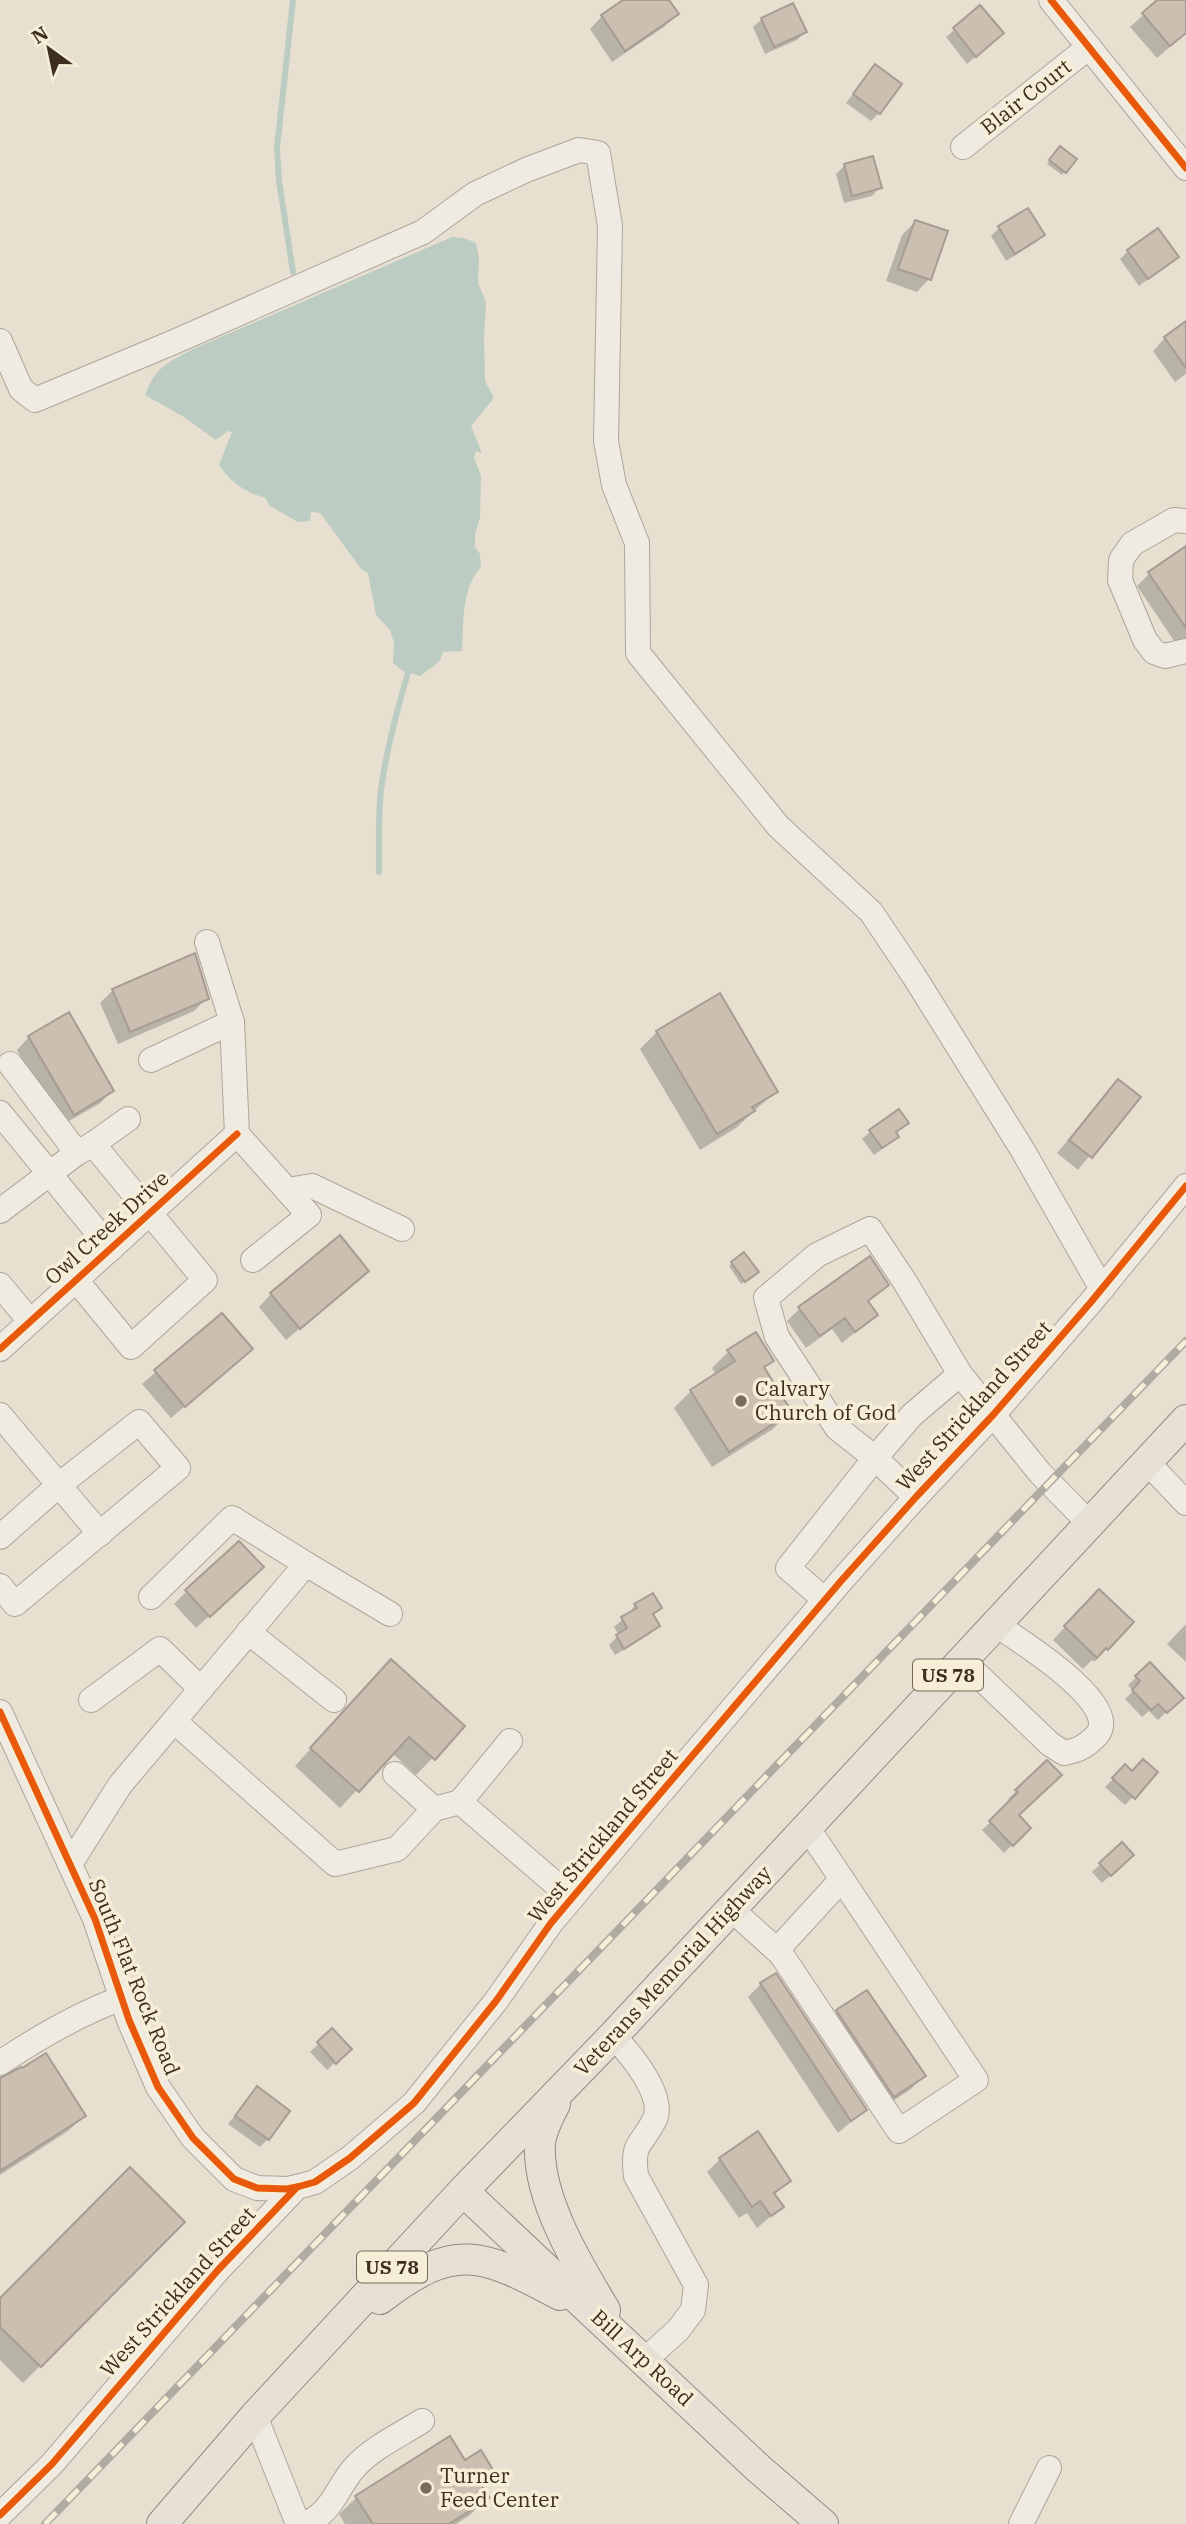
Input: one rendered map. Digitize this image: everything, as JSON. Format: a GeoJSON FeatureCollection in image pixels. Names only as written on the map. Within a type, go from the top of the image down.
{"type":"FeatureCollection","features":[{"type":"Feature","properties":{"kind":"main road","name":"Veterans Memorial Highway"},"geometry":{"type":"LineString","coordinates":[[162,2524],[321,2344],[463,2191],[613,2036],[1186,1420]]}},
{"type":"Feature","properties":{"kind":"main road"},"geometry":{"type":"LineString","coordinates":[[563,2088],[545,2123],[540,2144],[542,2173],[553,2209],[571,2248],[621,2337]]}},
{"type":"Feature","properties":{"kind":"main road","name":"Bill Arp Road"},"geometry":{"type":"LineString","coordinates":[[463,2191],[758,2468],[823,2524]]}},
{"type":"Feature","properties":{"kind":"main road"},"geometry":{"type":"LineString","coordinates":[[321,2344],[408,2277],[429,2267],[454,2260],[478,2259],[501,2265],[593,2312]]}},
{"type":"Feature","properties":{"kind":"street"},"geometry":{"type":"LineString","coordinates":[[1051,0],[1186,168]]}},
{"type":"Feature","properties":{"kind":"street","name":"Blair Court"},"geometry":{"type":"LineString","coordinates":[[963,147],[1089,47]]}},
{"type":"Feature","properties":{"kind":"street"},"geometry":{"type":"LineString","coordinates":[[0,341],[21,389],[35,400],[424,232],[475,194],[526,170],[579,150],[598,153],[610,226],[606,441],[614,485],[637,543],[638,653],[778,825],[871,912],[1022,1149],[1102,1289]]}},
{"type":"Feature","properties":{"kind":"street"},"geometry":{"type":"LineString","coordinates":[[1186,521],[1174,520],[1132,544],[1121,560],[1120,580],[1131,610],[1154,652],[1165,656],[1186,651]]}},
{"type":"Feature","properties":{"kind":"street"},"geometry":{"type":"LineString","coordinates":[[207,942],[232,1022],[237,1134],[309,1215],[253,1260]]}},
{"type":"Feature","properties":{"kind":"street"},"geometry":{"type":"LineString","coordinates":[[151,1060],[232,1022]]}},
{"type":"Feature","properties":{"kind":"street"},"geometry":{"type":"LineString","coordinates":[[10,1065],[85,1149],[149,1214],[205,1280],[131,1348],[76,1280]]}},
{"type":"Feature","properties":{"kind":"street"},"geometry":{"type":"LineString","coordinates":[[0,1113],[111,1249]]}},
{"type":"Feature","properties":{"kind":"street"},"geometry":{"type":"LineString","coordinates":[[0,1211],[128,1119]]}},
{"type":"Feature","properties":{"kind":"street","name":"Owl Creek Drive"},"geometry":{"type":"LineString","coordinates":[[0,1349],[237,1134]]}},
{"type":"Feature","properties":{"kind":"street"},"geometry":{"type":"LineString","coordinates":[[286,1190],[312,1186],[402,1229]]}},
{"type":"Feature","properties":{"kind":"street","name":"West Strickland Street"},"geometry":{"type":"LineString","coordinates":[[0,2514],[52,2464],[218,2270],[297,2187],[315,2182],[350,2158],[414,2103],[496,2001],[572,1898],[825,1600],[993,1415],[1102,1289],[1186,1186]]}},
{"type":"Feature","properties":{"kind":"street"},"geometry":{"type":"LineString","coordinates":[[916,1497],[875,1458],[837,1428],[777,1337],[766,1298],[817,1255],[870,1229],[960,1374],[1040,1473],[1089,1523]]}},
{"type":"Feature","properties":{"kind":"street"},"geometry":{"type":"LineString","coordinates":[[0,1285],[30,1321]]}},
{"type":"Feature","properties":{"kind":"street"},"geometry":{"type":"LineString","coordinates":[[825,1600],[788,1568],[912,1415],[960,1374]]}},
{"type":"Feature","properties":{"kind":"street"},"geometry":{"type":"LineString","coordinates":[[0,1415],[100,1534]]}},
{"type":"Feature","properties":{"kind":"street"},"geometry":{"type":"LineString","coordinates":[[0,1537],[59,1485],[139,1422],[178,1468],[15,1604],[0,1586]]}},
{"type":"Feature","properties":{"kind":"street"},"geometry":{"type":"LineString","coordinates":[[1146,1461],[1186,1503]]}},
{"type":"Feature","properties":{"kind":"street"},"geometry":{"type":"LineString","coordinates":[[151,1597],[232,1518],[390,1614]]}},
{"type":"Feature","properties":{"kind":"street"},"geometry":{"type":"LineString","coordinates":[[70,1864],[120,1785],[306,1563]]}},
{"type":"Feature","properties":{"kind":"street"},"geometry":{"type":"LineString","coordinates":[[962,1660],[1050,1744],[1064,1753],[1082,1750],[1101,1731],[1103,1718],[1094,1702],[1048,1661],[995,1624]]}},
{"type":"Feature","properties":{"kind":"street"},"geometry":{"type":"LineString","coordinates":[[247,1632],[334,1700]]}},
{"type":"Feature","properties":{"kind":"street"},"geometry":{"type":"LineString","coordinates":[[91,1700],[160,1649],[201,1689]]}},
{"type":"Feature","properties":{"kind":"street","name":"South Flat Rock Road"},"geometry":{"type":"LineString","coordinates":[[0,1712],[95,1919],[122,1998],[158,2087],[193,2138],[234,2179],[257,2188],[297,2187]]}},
{"type":"Feature","properties":{"kind":"street"},"geometry":{"type":"LineString","coordinates":[[174,1721],[335,1864],[397,1849],[434,1809],[460,1802],[510,1741]]}},
{"type":"Feature","properties":{"kind":"street"},"geometry":{"type":"LineString","coordinates":[[396,1774],[434,1809]]}},
{"type":"Feature","properties":{"kind":"street"},"geometry":{"type":"LineString","coordinates":[[460,1802],[572,1898]]}},
{"type":"Feature","properties":{"kind":"street"},"geometry":{"type":"LineString","coordinates":[[731,1909],[777,1950],[899,2131],[976,2080],[807,1827]]}},
{"type":"Feature","properties":{"kind":"street"},"geometry":{"type":"LineString","coordinates":[[777,1950],[842,1879]]}},
{"type":"Feature","properties":{"kind":"street"},"geometry":{"type":"LineString","coordinates":[[0,2063],[49,2031],[94,2008],[122,1998]]}},
{"type":"Feature","properties":{"kind":"street"},"geometry":{"type":"LineString","coordinates":[[613,2036],[648,2080],[658,2103],[656,2120],[638,2143],[634,2158],[636,2176],[696,2285],[693,2310],[678,2330],[645,2360]]}},
{"type":"Feature","properties":{"kind":"street"},"geometry":{"type":"LineString","coordinates":[[255,2416],[298,2524]]}},
{"type":"Feature","properties":{"kind":"street"},"geometry":{"type":"LineString","coordinates":[[306,2524],[321,2515],[335,2499],[352,2469],[364,2458],[422,2421]]}},
{"type":"Feature","properties":{"kind":"street"},"geometry":{"type":"LineString","coordinates":[[1021,2524],[1049,2468]]}},
{"type":"Feature","properties":{"kind":"shaded area"},"geometry":{"type":"Polygon","coordinates":[[[452,237],[476,243],[479,258],[478,283],[486,302],[485,381],[494,398],[471,426],[482,453],[476,451],[474,458],[481,476],[480,518],[475,534],[475,547],[480,554],[481,567],[467,596],[462,651],[443,652],[440,661],[420,676],[403,671],[393,663],[394,643],[390,630],[376,615],[368,573],[362,570],[320,513],[311,512],[310,521],[298,522],[270,506],[265,498],[239,486],[219,465],[232,432],[228,431],[216,440],[184,417],[145,395],[158,372],[191,350],[452,237]]]}},
{"type":"Feature","properties":{"kind":"building"},"geometry":{"type":"Polygon","coordinates":[[[623,0],[669,0],[679,14],[625,51],[601,15],[623,0]]]}},
{"type":"Feature","properties":{"kind":"building"},"geometry":{"type":"Polygon","coordinates":[[[1157,0],[1186,0],[1186,33],[1170,46],[1142,13],[1157,0]]]}},
{"type":"Feature","properties":{"kind":"building"},"geometry":{"type":"Polygon","coordinates":[[[793,3],[807,32],[774,47],[761,18],[793,3]]]}},
{"type":"Feature","properties":{"kind":"building"},"geometry":{"type":"Polygon","coordinates":[[[980,5],[1004,33],[976,57],[953,28],[980,5]]]}},
{"type":"Feature","properties":{"kind":"building"},"geometry":{"type":"Polygon","coordinates":[[[875,64],[902,84],[880,114],[853,94],[875,64]]]}},
{"type":"Feature","properties":{"kind":"building"},"geometry":{"type":"Polygon","coordinates":[[[1060,146],[1077,159],[1066,173],[1049,160],[1060,146]]]}},
{"type":"Feature","properties":{"kind":"building"},"geometry":{"type":"Polygon","coordinates":[[[873,156],[882,188],[852,196],[844,164],[873,156]]]}},
{"type":"Feature","properties":{"kind":"building"},"geometry":{"type":"Polygon","coordinates":[[[1028,208],[1045,235],[1015,254],[998,226],[1028,208]]]}},
{"type":"Feature","properties":{"kind":"building"},"geometry":{"type":"Polygon","coordinates":[[[915,220],[948,231],[931,280],[898,269],[915,220]]]}},
{"type":"Feature","properties":{"kind":"building"},"geometry":{"type":"Polygon","coordinates":[[[1158,228],[1179,257],[1148,279],[1127,250],[1158,228]]]}},
{"type":"Feature","properties":{"kind":"building"},"geometry":{"type":"Polygon","coordinates":[[[1186,321],[1186,368],[1164,337],[1186,321]]]}},
{"type":"Feature","properties":{"kind":"building"},"geometry":{"type":"Polygon","coordinates":[[[1186,546],[1186,628],[1148,572],[1186,546]]]}},
{"type":"Feature","properties":{"kind":"building"},"geometry":{"type":"Polygon","coordinates":[[[195,953],[209,999],[130,1032],[112,989],[195,953]]]}},
{"type":"Feature","properties":{"kind":"building"},"geometry":{"type":"Polygon","coordinates":[[[720,993],[778,1092],[752,1107],[755,1111],[717,1134],[656,1031],[720,993]]]}},
{"type":"Feature","properties":{"kind":"building"},"geometry":{"type":"Polygon","coordinates":[[[69,1012],[114,1091],[74,1115],[28,1036],[69,1012]]]}},
{"type":"Feature","properties":{"kind":"building"},"geometry":{"type":"Polygon","coordinates":[[[1118,1079],[1141,1097],[1092,1158],[1069,1140],[1118,1079]]]}},
{"type":"Feature","properties":{"kind":"building"},"geometry":{"type":"Polygon","coordinates":[[[899,1109],[909,1123],[896,1132],[899,1137],[882,1148],[869,1130],[899,1109]]]}},
{"type":"Feature","properties":{"kind":"building"},"geometry":{"type":"Polygon","coordinates":[[[340,1235],[369,1271],[300,1329],[270,1293],[340,1235]]]}},
{"type":"Feature","properties":{"kind":"building"},"geometry":{"type":"Polygon","coordinates":[[[744,1252],[759,1272],[745,1282],[731,1262],[744,1252]]]}},
{"type":"Feature","properties":{"kind":"building"},"geometry":{"type":"Polygon","coordinates":[[[870,1256],[889,1285],[868,1301],[878,1315],[855,1332],[845,1318],[820,1336],[798,1307],[870,1256]]]}},
{"type":"Feature","properties":{"kind":"building"},"geometry":{"type":"Polygon","coordinates":[[[222,1313],[253,1349],[185,1407],[154,1370],[222,1313]]]}},
{"type":"Feature","properties":{"kind":"building","name":"Calvary Church of God"},"geometry":{"type":"Polygon","coordinates":[[[756,1332],[774,1361],[764,1367],[792,1412],[729,1452],[690,1390],[735,1361],[727,1350],[756,1332]]]}},
{"type":"Feature","properties":{"kind":"building"},"geometry":{"type":"Polygon","coordinates":[[[239,1541],[264,1567],[210,1617],[185,1590],[239,1541]]]}},
{"type":"Feature","properties":{"kind":"building"},"geometry":{"type":"Polygon","coordinates":[[[1099,1589],[1134,1622],[1097,1658],[1064,1626],[1099,1589]]]}},
{"type":"Feature","properties":{"kind":"building"},"geometry":{"type":"Polygon","coordinates":[[[653,1593],[662,1608],[653,1614],[660,1626],[624,1649],[616,1635],[627,1628],[621,1617],[637,1608],[634,1604],[653,1593]]]}},
{"type":"Feature","properties":{"kind":"building"},"geometry":{"type":"Polygon","coordinates":[[[391,1659],[465,1726],[435,1760],[409,1737],[359,1792],[310,1748],[391,1659]]]}},
{"type":"Feature","properties":{"kind":"building"},"geometry":{"type":"Polygon","coordinates":[[[1150,1662],[1184,1698],[1167,1713],[1158,1704],[1151,1710],[1132,1690],[1140,1681],[1135,1676],[1150,1662]]]}},
{"type":"Feature","properties":{"kind":"building"},"geometry":{"type":"Polygon","coordinates":[[[1143,1759],[1158,1772],[1135,1799],[1112,1778],[1125,1764],[1132,1771],[1143,1759]]]}},
{"type":"Feature","properties":{"kind":"building"},"geometry":{"type":"Polygon","coordinates":[[[1047,1760],[1062,1775],[1019,1815],[1031,1828],[1013,1846],[989,1821],[1018,1792],[1015,1790],[1047,1760]]]}},
{"type":"Feature","properties":{"kind":"building"},"geometry":{"type":"Polygon","coordinates":[[[1122,1842],[1134,1855],[1111,1876],[1099,1863],[1122,1842]]]}},
{"type":"Feature","properties":{"kind":"building"},"geometry":{"type":"Polygon","coordinates":[[[776,1973],[867,2110],[851,2121],[760,1983],[776,1973]]]}},
{"type":"Feature","properties":{"kind":"building"},"geometry":{"type":"Polygon","coordinates":[[[867,1990],[926,2076],[894,2097],[836,2010],[867,1990]]]}},
{"type":"Feature","properties":{"kind":"building"},"geometry":{"type":"Polygon","coordinates":[[[332,2028],[352,2049],[336,2064],[317,2042],[332,2028]]]}},
{"type":"Feature","properties":{"kind":"building"},"geometry":{"type":"Polygon","coordinates":[[[46,2053],[86,2116],[0,2171],[0,2078],[46,2053]]]}},
{"type":"Feature","properties":{"kind":"building"},"geometry":{"type":"Polygon","coordinates":[[[257,2086],[290,2111],[269,2140],[235,2116],[257,2086]]]}},
{"type":"Feature","properties":{"kind":"building"},"geometry":{"type":"Polygon","coordinates":[[[758,2131],[791,2181],[774,2193],[784,2207],[771,2216],[760,2201],[752,2207],[719,2158],[758,2131]]]}},
{"type":"Feature","properties":{"kind":"building"},"geometry":{"type":"Polygon","coordinates":[[[130,2167],[185,2222],[41,2367],[0,2327],[0,2298],[130,2167]]]}},
{"type":"Feature","properties":{"kind":"building","name":"Turner Feed Center"},"geometry":{"type":"Polygon","coordinates":[[[450,2436],[465,2460],[481,2450],[493,2470],[478,2480],[490,2498],[449,2524],[373,2524],[355,2496],[450,2436]]]}},
{"type":"Feature","properties":{"kind":"waterway"},"geometry":{"type":"LineString","coordinates":[[293,0],[277,148],[279,181],[293,272]]}},
{"type":"Feature","properties":{"kind":"waterway"},"geometry":{"type":"LineString","coordinates":[[379,872],[381,790],[392,731],[408,673]]}},
{"type":"Feature","properties":{"kind":"railway"},"geometry":{"type":"LineString","coordinates":[[45,2524],[1186,1341]]}},
{"type":"Feature","properties":{"kind":"cycle path"},"geometry":{"type":"LineString","coordinates":[[1051,0],[1186,168]]}},
{"type":"Feature","properties":{"kind":"cycle path"},"geometry":{"type":"LineString","coordinates":[[0,1349],[237,1134]]}},
{"type":"Feature","properties":{"kind":"cycle path"},"geometry":{"type":"LineString","coordinates":[[0,2515],[52,2464],[218,2270],[297,2187],[315,2182],[350,2158],[414,2103],[496,2001],[551,1923],[841,1581],[993,1415],[1091,1302],[1186,1186]]}},
{"type":"Feature","properties":{"kind":"cycle path"},"geometry":{"type":"LineString","coordinates":[[0,1712],[95,1919],[129,2020],[158,2087],[193,2138],[234,2179],[257,2188],[297,2187]]}},
{"type":"Feature","properties":{"kind":"place","name":"Calvary Church of God"},"geometry":{"type":"Point","coordinates":[741,1401]}},
{"type":"Feature","properties":{"kind":"place","name":"Turner Feed Center"},"geometry":{"type":"Point","coordinates":[426,2488]}}]}
